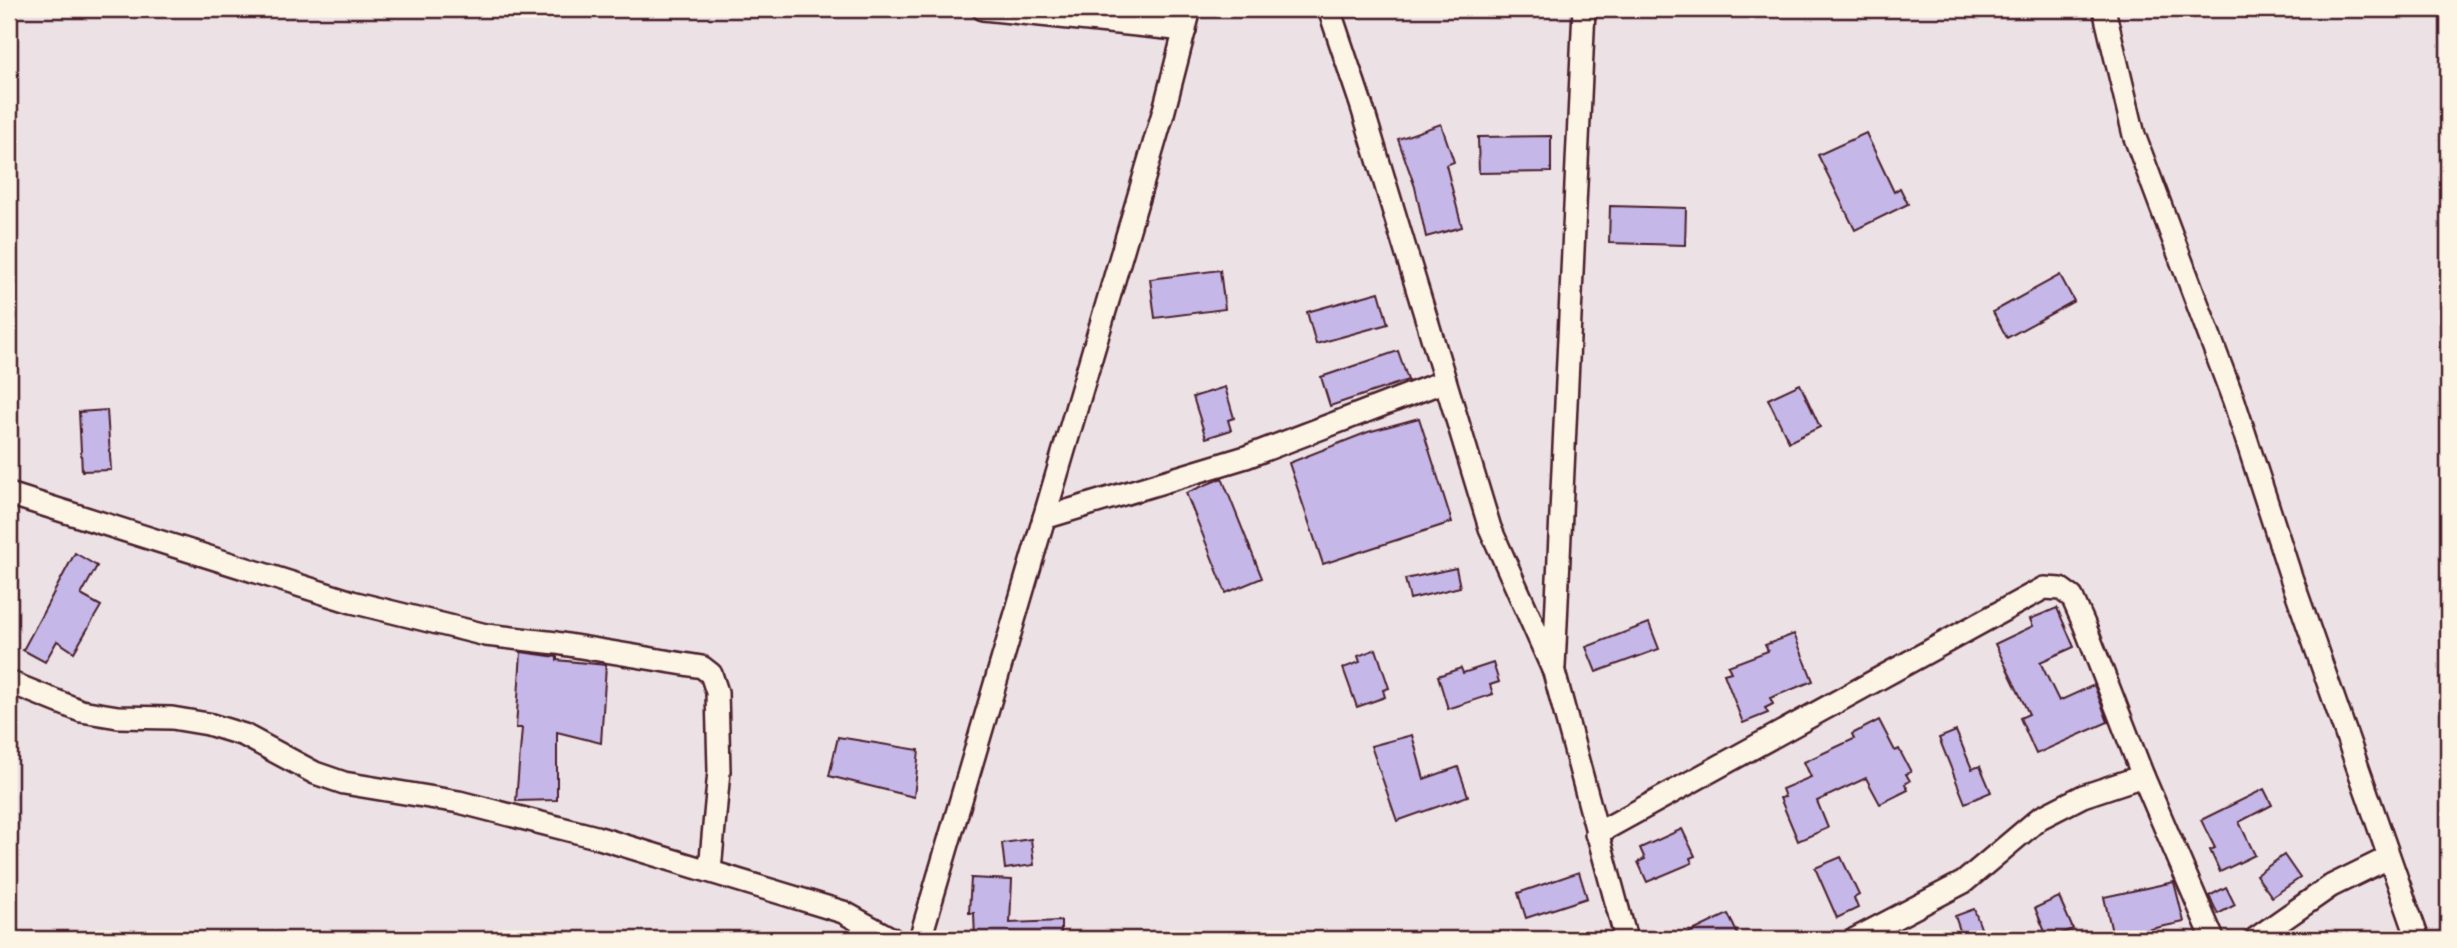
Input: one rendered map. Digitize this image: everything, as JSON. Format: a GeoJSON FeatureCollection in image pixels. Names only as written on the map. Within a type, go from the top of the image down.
{"type":"FeatureCollection","features":[{"type":"Feature","properties":{"kind":"street"},"geometry":{"type":"LineString","coordinates":[[983,9],[1185,30]]}},
{"type":"Feature","properties":{"kind":"street"},"geometry":{"type":"LineString","coordinates":[[920,939],[1190,9]]}},
{"type":"Feature","properties":{"kind":"street"},"geometry":{"type":"LineString","coordinates":[[1329,9],[1490,528],[1554,672],[1626,939]]}},
{"type":"Feature","properties":{"kind":"street"},"geometry":{"type":"LineString","coordinates":[[1554,672],[1584,9]]}},
{"type":"Feature","properties":{"kind":"street"},"geometry":{"type":"LineString","coordinates":[[2104,9],[2134,135],[2234,401],[2291,577],[2418,939]]}},
{"type":"Feature","properties":{"kind":"street"},"geometry":{"type":"LineString","coordinates":[[1044,518],[1246,457],[1445,381]]}},
{"type":"Feature","properties":{"kind":"street"},"geometry":{"type":"LineString","coordinates":[[9,494],[352,602],[486,635],[556,643],[702,667],[715,682],[718,705],[719,771],[710,870]]}},
{"type":"Feature","properties":{"kind":"street"},"geometry":{"type":"LineString","coordinates":[[1596,834],[2044,588],[2061,589],[2071,597],[2143,776],[2213,939]]}},
{"type":"Feature","properties":{"kind":"street"},"geometry":{"type":"LineString","coordinates":[[9,682],[81,711],[118,717],[172,718],[208,724],[244,735],[315,773],[344,783],[459,802],[710,870],[843,912],[892,939]]}},
{"type":"Feature","properties":{"kind":"street"},"geometry":{"type":"LineString","coordinates":[[1855,939],[1964,882],[2040,818],[2083,796],[2143,776]]}},
{"type":"Feature","properties":{"kind":"street"},"geometry":{"type":"LineString","coordinates":[[2255,939],[2331,886],[2388,858]]}},
{"type":"Feature","properties":{"kind":"building"},"geometry":{"type":"Polygon","coordinates":[[[1441,124],[1454,162],[1446,165],[1462,227],[1426,237],[1415,187],[1398,139],[1441,124]]]}},
{"type":"Feature","properties":{"kind":"building"},"geometry":{"type":"Polygon","coordinates":[[[1866,133],[1894,192],[1900,188],[1908,204],[1855,230],[1818,155],[1866,133]]]}},
{"type":"Feature","properties":{"kind":"building"},"geometry":{"type":"Polygon","coordinates":[[[1551,136],[1551,172],[1479,173],[1478,137],[1551,136]]]}},
{"type":"Feature","properties":{"kind":"building"},"geometry":{"type":"Polygon","coordinates":[[[1610,206],[1686,208],[1685,245],[1609,243],[1610,206]]]}},
{"type":"Feature","properties":{"kind":"building"},"geometry":{"type":"Polygon","coordinates":[[[1220,270],[1225,309],[1155,318],[1150,279],[1220,270]]]}},
{"type":"Feature","properties":{"kind":"building"},"geometry":{"type":"Polygon","coordinates":[[[2060,275],[2074,301],[2007,338],[1993,312],[2060,275]]]}},
{"type":"Feature","properties":{"kind":"building"},"geometry":{"type":"Polygon","coordinates":[[[1379,292],[1388,324],[1316,344],[1307,312],[1379,292]]]}},
{"type":"Feature","properties":{"kind":"building"},"geometry":{"type":"Polygon","coordinates":[[[1398,351],[1408,380],[1330,406],[1321,377],[1398,351]]]}},
{"type":"Feature","properties":{"kind":"building"},"geometry":{"type":"Polygon","coordinates":[[[1800,384],[1820,427],[1789,442],[1768,399],[1800,384]]]}},
{"type":"Feature","properties":{"kind":"building"},"geometry":{"type":"Polygon","coordinates":[[[1225,387],[1234,418],[1228,420],[1231,430],[1206,438],[1193,397],[1225,387]]]}},
{"type":"Feature","properties":{"kind":"building"},"geometry":{"type":"Polygon","coordinates":[[[107,410],[111,470],[82,471],[79,412],[107,410]]]}},
{"type":"Feature","properties":{"kind":"building"},"geometry":{"type":"Polygon","coordinates":[[[1419,418],[1452,522],[1323,564],[1289,463],[1368,432],[1419,418]]]}},
{"type":"Feature","properties":{"kind":"building"},"geometry":{"type":"Polygon","coordinates":[[[1222,478],[1262,578],[1226,593],[1186,493],[1222,478]]]}},
{"type":"Feature","properties":{"kind":"building"},"geometry":{"type":"Polygon","coordinates":[[[75,553],[97,566],[81,595],[101,606],[74,652],[57,641],[45,662],[23,650],[75,553]]]}},
{"type":"Feature","properties":{"kind":"building"},"geometry":{"type":"Polygon","coordinates":[[[1456,568],[1460,587],[1410,599],[1405,579],[1456,568]]]}},
{"type":"Feature","properties":{"kind":"building"},"geometry":{"type":"Polygon","coordinates":[[[2057,608],[2074,647],[2040,662],[2059,701],[2094,685],[2108,722],[2036,754],[2020,718],[2029,714],[1995,644],[2033,626],[2030,619],[2057,608]]]}},
{"type":"Feature","properties":{"kind":"building"},"geometry":{"type":"Polygon","coordinates":[[[1649,623],[1659,649],[1596,672],[1586,647],[1649,623]]]}},
{"type":"Feature","properties":{"kind":"building"},"geometry":{"type":"Polygon","coordinates":[[[1794,634],[1813,681],[1770,698],[1773,704],[1765,708],[1768,713],[1743,723],[1724,674],[1731,672],[1728,666],[1768,651],[1765,645],[1794,634]]]}},
{"type":"Feature","properties":{"kind":"building"},"geometry":{"type":"Polygon","coordinates":[[[1376,649],[1389,688],[1383,690],[1385,697],[1357,707],[1343,668],[1360,662],[1358,656],[1376,649]]]}},
{"type":"Feature","properties":{"kind":"building"},"geometry":{"type":"Polygon","coordinates":[[[521,652],[557,657],[557,660],[606,665],[601,743],[557,732],[557,800],[516,801],[522,728],[516,728],[521,652]]]}},
{"type":"Feature","properties":{"kind":"building"},"geometry":{"type":"Polygon","coordinates":[[[1493,663],[1499,682],[1490,685],[1493,694],[1448,709],[1438,676],[1461,668],[1463,673],[1493,663]]]}},
{"type":"Feature","properties":{"kind":"building"},"geometry":{"type":"Polygon","coordinates":[[[1879,720],[1895,751],[1899,749],[1911,772],[1906,774],[1910,781],[1905,784],[1908,790],[1880,804],[1866,778],[1817,801],[1828,828],[1798,841],[1780,798],[1785,797],[1782,789],[1811,777],[1804,762],[1854,739],[1852,734],[1879,720]]]}},
{"type":"Feature","properties":{"kind":"building"},"geometry":{"type":"Polygon","coordinates":[[[1956,731],[1972,769],[1980,766],[1991,792],[1965,803],[1939,738],[1956,731]]]}},
{"type":"Feature","properties":{"kind":"building"},"geometry":{"type":"Polygon","coordinates":[[[1412,735],[1424,779],[1458,767],[1468,796],[1397,821],[1371,746],[1412,735]]]}},
{"type":"Feature","properties":{"kind":"building"},"geometry":{"type":"Polygon","coordinates":[[[838,737],[919,750],[914,797],[829,776],[838,737]]]}},
{"type":"Feature","properties":{"kind":"building"},"geometry":{"type":"Polygon","coordinates":[[[2264,789],[2272,805],[2239,822],[2255,855],[2220,872],[2210,850],[2215,848],[2201,820],[2264,789]]]}},
{"type":"Feature","properties":{"kind":"building"},"geometry":{"type":"Polygon","coordinates":[[[1682,829],[1695,856],[1690,858],[1692,863],[1647,882],[1638,862],[1645,859],[1640,848],[1682,829]]]}},
{"type":"Feature","properties":{"kind":"building"},"geometry":{"type":"Polygon","coordinates":[[[1031,839],[1034,865],[1005,869],[1002,843],[1031,839]]]}},
{"type":"Feature","properties":{"kind":"building"},"geometry":{"type":"Polygon","coordinates":[[[2284,855],[2300,878],[2272,897],[2256,875],[2284,855]]]}},
{"type":"Feature","properties":{"kind":"building"},"geometry":{"type":"Polygon","coordinates":[[[1841,857],[1859,895],[1854,898],[1858,908],[1837,918],[1815,868],[1841,857]]]}},
{"type":"Feature","properties":{"kind":"building"},"geometry":{"type":"Polygon","coordinates":[[[1579,872],[1587,898],[1526,918],[1518,893],[1579,872]]]}},
{"type":"Feature","properties":{"kind":"building"},"geometry":{"type":"Polygon","coordinates":[[[971,878],[1012,880],[1010,923],[1061,921],[1061,939],[975,939],[974,913],[969,913],[971,878]]]}},
{"type":"Feature","properties":{"kind":"building"},"geometry":{"type":"Polygon","coordinates":[[[2174,882],[2184,922],[2113,937],[2104,897],[2174,882]]]}},
{"type":"Feature","properties":{"kind":"building"},"geometry":{"type":"Polygon","coordinates":[[[2226,887],[2235,905],[2218,914],[2209,896],[2226,887]]]}},
{"type":"Feature","properties":{"kind":"building"},"geometry":{"type":"Polygon","coordinates":[[[2059,897],[2073,929],[2048,939],[2035,908],[2059,897]]]}},
{"type":"Feature","properties":{"kind":"building"},"geometry":{"type":"Polygon","coordinates":[[[1974,909],[1985,939],[1963,939],[1955,916],[1974,909]]]}},
{"type":"Feature","properties":{"kind":"building"},"geometry":{"type":"Polygon","coordinates":[[[1728,914],[1740,939],[1676,939],[1728,914]]]}}]}
